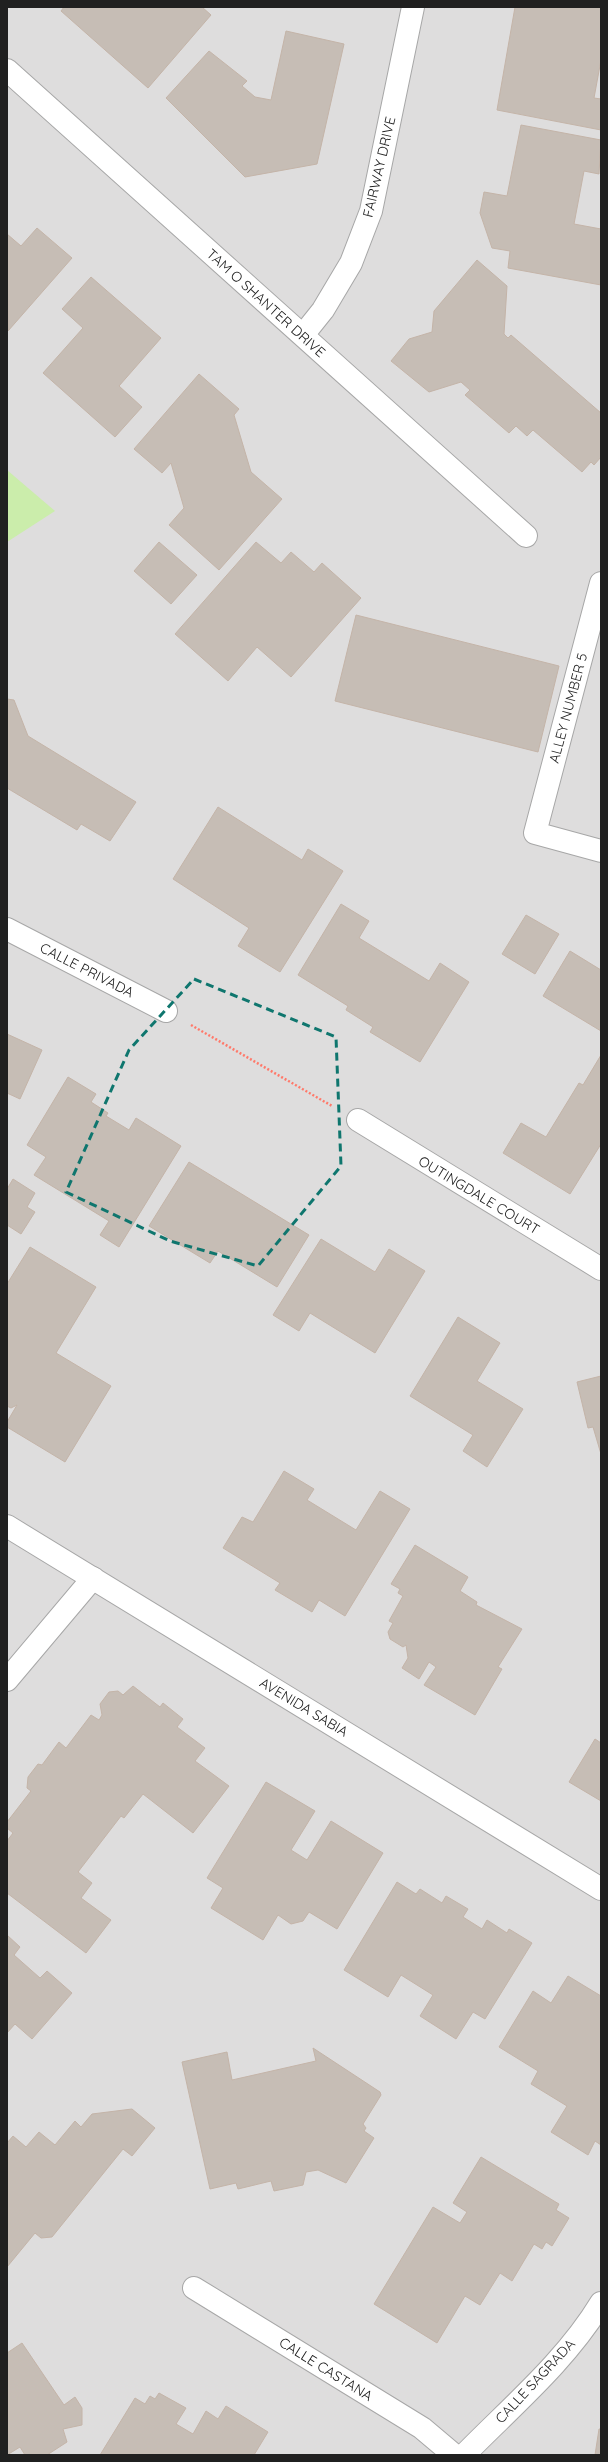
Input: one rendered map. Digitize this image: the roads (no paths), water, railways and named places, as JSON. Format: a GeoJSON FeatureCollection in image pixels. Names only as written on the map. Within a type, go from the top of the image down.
{"type":"FeatureCollection","features":[{"type":"Feature","properties":{"kind":"street","name":"FAIRWAY DRIVE"},"geometry":{"type":"LineString","coordinates":[[303,335],[323,310],[352,263],[371,211],[413,7]]}},
{"type":"Feature","properties":{"kind":"street","name":"TAM O SHANTER DRIVE"},"geometry":{"type":"LineString","coordinates":[[7,70],[526,536]]}},
{"type":"Feature","properties":{"kind":"street","name":"ALLEY NUMBER 5"},"geometry":{"type":"LineString","coordinates":[[601,583],[535,833],[601,851]]}},
{"type":"Feature","properties":{"kind":"street","name":"CALLE PRIVADA"},"geometry":{"type":"LineString","coordinates":[[7,929],[166,1011]]}},
{"type":"Feature","properties":{"kind":"street","name":"OUTINGDALE COURT"},"geometry":{"type":"LineString","coordinates":[[358,1120],[601,1269]]}},
{"type":"Feature","properties":{"kind":"street","name":"AVENIDA SABIA"},"geometry":{"type":"LineString","coordinates":[[7,1526],[601,1889]]}},
{"type":"Feature","properties":{"kind":"street"},"geometry":{"type":"LineString","coordinates":[[7,1680],[93,1578]]}},
{"type":"Feature","properties":{"kind":"street","name":"CALLE CASTANA"},"geometry":{"type":"LineString","coordinates":[[194,2288],[422,2428],[454,2455]]}},
{"type":"Feature","properties":{"kind":"street","name":"CALLE SAGRADA"},"geometry":{"type":"LineString","coordinates":[[464,2455],[544,2374],[592,2318],[601,2303]]}}]}
